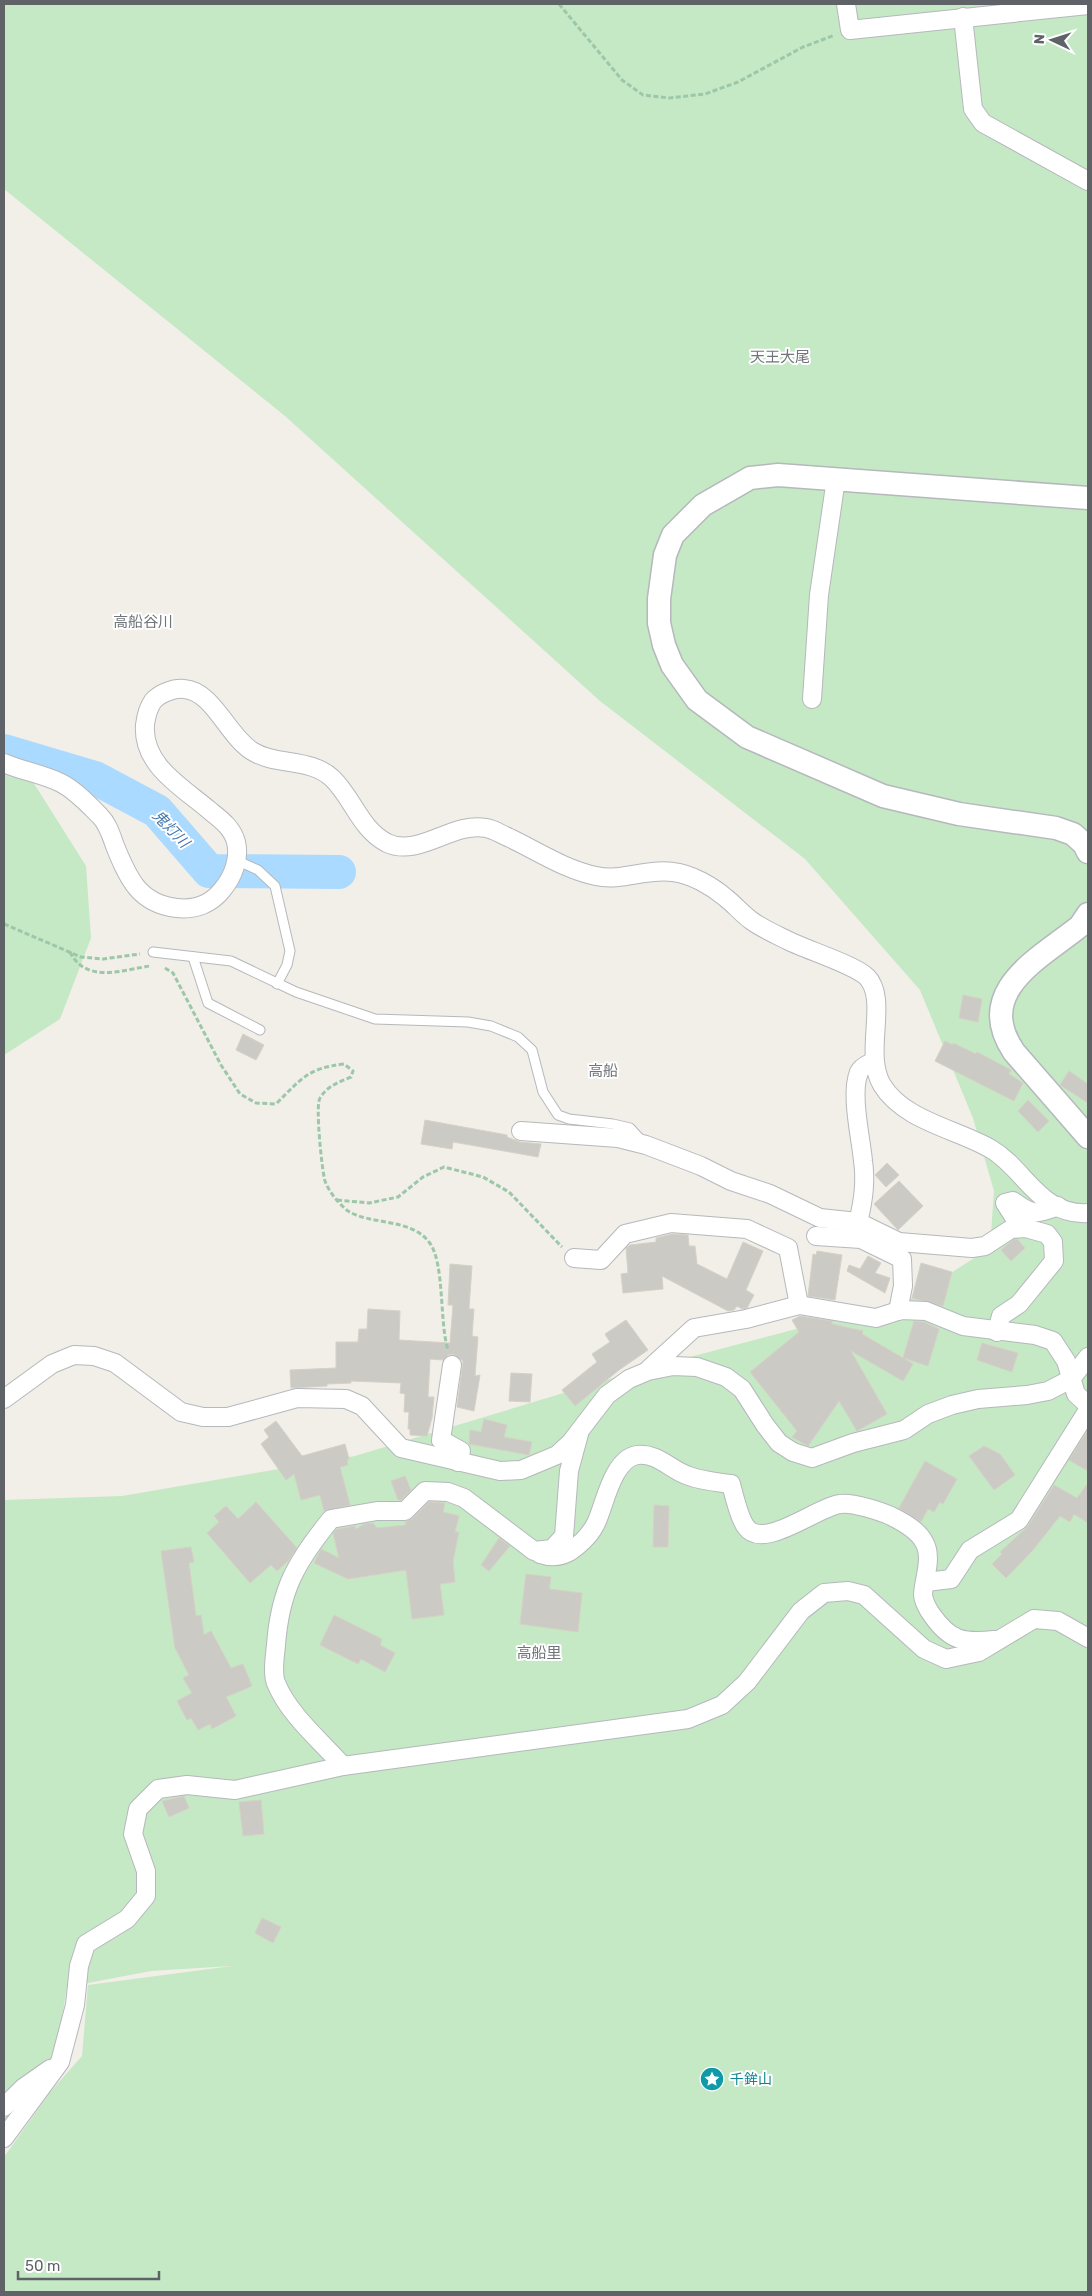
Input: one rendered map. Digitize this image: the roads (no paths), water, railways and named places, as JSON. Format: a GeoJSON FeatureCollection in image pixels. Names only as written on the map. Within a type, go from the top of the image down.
{"type":"FeatureCollection","features":[{"type":"Feature","properties":{"kind":"street"},"geometry":{"type":"LineString","coordinates":[[846,4],[850,30],[1088,5]]}},
{"type":"Feature","properties":{"kind":"street"},"geometry":{"type":"LineString","coordinates":[[963,17],[974,109],[983,123],[1088,181]]}},
{"type":"Feature","properties":{"kind":"street"},"geometry":{"type":"LineString","coordinates":[[1088,498],[1043,496],[936,485],[778,475],[750,478],[702,505],[684,521],[673,535],[665,555],[660,579],[659,623],[664,646],[672,665],[697,700],[747,737],[849,783],[883,796],[959,814],[1056,828],[1073,834],[1084,844],[1088,852]]}},
{"type":"Feature","properties":{"kind":"street"},"geometry":{"type":"LineString","coordinates":[[812,699],[819,595],[836,479]]}},
{"type":"Feature","properties":{"kind":"street"},"geometry":{"type":"LineString","coordinates":[[4,763],[62,783],[84,801],[105,821],[131,880],[144,898],[164,906],[184,909],[200,907],[218,895],[231,879],[236,860],[236,841],[227,824],[161,770],[150,754],[144,734],[146,717],[152,702],[164,693],[179,688],[194,691],[208,700],[233,736],[250,750],[265,757],[317,768],[333,779],[370,831],[390,845],[410,846],[468,827],[487,828],[565,865],[597,877],[619,877],[653,871],[675,872],[695,879],[724,896],[750,920],[788,941],[849,967],[868,978],[876,995],[874,1061],[876,1073],[883,1088],[894,1100],[913,1113],[996,1152],[1032,1190],[1058,1206],[1069,1212],[1087,1214]]}},
{"type":"Feature","properties":{"kind":"street"},"geometry":{"type":"LineString","coordinates":[[1088,914],[1080,926],[1011,982],[1002,1000],[1000,1013],[1006,1040],[1014,1052],[1088,1137]]}},
{"type":"Feature","properties":{"kind":"street"},"geometry":{"type":"LineString","coordinates":[[858,1222],[863,1205],[864,1164],[856,1111],[857,1088],[859,1072],[865,1065],[874,1061]]}},
{"type":"Feature","properties":{"kind":"street"},"geometry":{"type":"LineString","coordinates":[[521,1131],[618,1138],[646,1145],[701,1166],[731,1181],[770,1194],[820,1218],[858,1222],[899,1242],[955,1248],[986,1246],[1011,1229],[1021,1228],[1047,1234],[1053,1242],[1054,1261],[1019,1304],[1001,1316],[997,1332]]}},
{"type":"Feature","properties":{"kind":"street"},"geometry":{"type":"LineString","coordinates":[[1021,1228],[1005,1203],[1013,1201],[1028,1212],[1042,1214],[1058,1206]]}},
{"type":"Feature","properties":{"kind":"street"},"geometry":{"type":"LineString","coordinates":[[574,1258],[601,1260],[626,1234],[670,1223],[747,1229],[788,1248],[799,1305]]}},
{"type":"Feature","properties":{"kind":"street"},"geometry":{"type":"LineString","coordinates":[[816,1236],[860,1239],[902,1259],[902,1286],[898,1311]]}},
{"type":"Feature","properties":{"kind":"street"},"geometry":{"type":"LineString","coordinates":[[648,1371],[694,1328],[746,1319],[799,1305],[876,1318],[898,1311],[926,1311],[963,1326],[997,1332],[1035,1335],[1053,1341],[1066,1361],[1076,1394],[1088,1405]]}},
{"type":"Feature","properties":{"kind":"street"},"geometry":{"type":"LineString","coordinates":[[4,1399],[52,1364],[74,1355],[94,1356],[115,1363],[182,1412],[203,1417],[228,1417],[298,1398],[346,1399],[362,1406],[402,1448],[500,1471],[521,1470],[557,1455],[581,1429],[607,1395],[629,1379],[648,1371],[674,1366],[697,1367],[726,1377],[742,1389],[764,1425],[779,1443],[793,1452],[812,1458],[854,1443],[904,1430],[928,1414],[952,1404],[1041,1392],[1071,1379],[1088,1357]]}},
{"type":"Feature","properties":{"kind":"street"},"geometry":{"type":"LineString","coordinates":[[452,1365],[441,1440],[461,1452],[458,1462]]}},
{"type":"Feature","properties":{"kind":"street"},"geometry":{"type":"LineString","coordinates":[[926,1582],[951,1578],[970,1550],[1019,1520],[1088,1410]]}},
{"type":"Feature","properties":{"kind":"street"},"geometry":{"type":"LineString","coordinates":[[534,1551],[552,1549],[564,1536],[569,1472],[581,1429]]}},
{"type":"Feature","properties":{"kind":"street"},"geometry":{"type":"LineString","coordinates":[[343,1766],[291,1709],[276,1682],[275,1656],[278,1619],[283,1596],[306,1550],[331,1519],[355,1514],[405,1510],[425,1491],[448,1492],[464,1498],[534,1551],[548,1557],[564,1555],[583,1543],[596,1522],[604,1498],[621,1464],[636,1455],[654,1457],[688,1476],[731,1484],[746,1528],[758,1535],[772,1533],[840,1503],[860,1506],[891,1516],[915,1530],[925,1542],[928,1560],[923,1596],[929,1611],[942,1629],[957,1639],[978,1642],[999,1640]]}},
{"type":"Feature","properties":{"kind":"street"},"geometry":{"type":"LineString","coordinates":[[4,2138],[60,2062],[75,2005],[79,1966],[86,1944],[127,1919],[146,1896],[146,1871],[133,1834],[138,1809],[158,1790],[187,1785],[236,1790],[343,1766],[688,1719],[722,1705],[747,1682],[801,1611],[824,1592],[848,1591],[864,1595],[924,1649],[946,1659],[979,1652],[1034,1619],[1058,1621],[1088,1638]]}},
{"type":"Feature","properties":{"kind":"street"},"geometry":{"type":"LineString","coordinates":[[4,2107],[23,2088],[60,2062]]}},
{"type":"Feature","properties":{"kind":"lane"},"geometry":{"type":"LineString","coordinates":[[236,860],[258,870],[275,886],[290,951],[277,984]]}},
{"type":"Feature","properties":{"kind":"lane"},"geometry":{"type":"LineString","coordinates":[[153,952],[231,961],[277,984],[374,1020],[468,1022],[491,1026],[518,1037],[532,1050],[543,1092],[558,1114],[569,1119],[630,1128],[646,1145]]}},
{"type":"Feature","properties":{"kind":"lane"},"geometry":{"type":"LineString","coordinates":[[193,957],[208,1003],[260,1030]]}},
{"type":"Feature","properties":{"kind":"waterway","name":"鬼灯川"},"geometry":{"type":"LineString","coordinates":[[4,751],[95,778],[157,811],[209,871],[339,872]]}},
{"type":"Feature","properties":{"kind":"place","name":"千鉾山"},"geometry":{"type":"Point","coordinates":[712,2079]}},
{"type":"Feature","properties":{"kind":"district","name":"天王大尾"},"geometry":{"type":"Point","coordinates":[780,357]}},
{"type":"Feature","properties":{"kind":"district","name":"高船谷川"},"geometry":{"type":"Point","coordinates":[143,622]}},
{"type":"Feature","properties":{"kind":"district","name":"高船"},"geometry":{"type":"Point","coordinates":[603,1071]}},
{"type":"Feature","properties":{"kind":"district","name":"高船里"},"geometry":{"type":"Point","coordinates":[539,1653]}}]}
